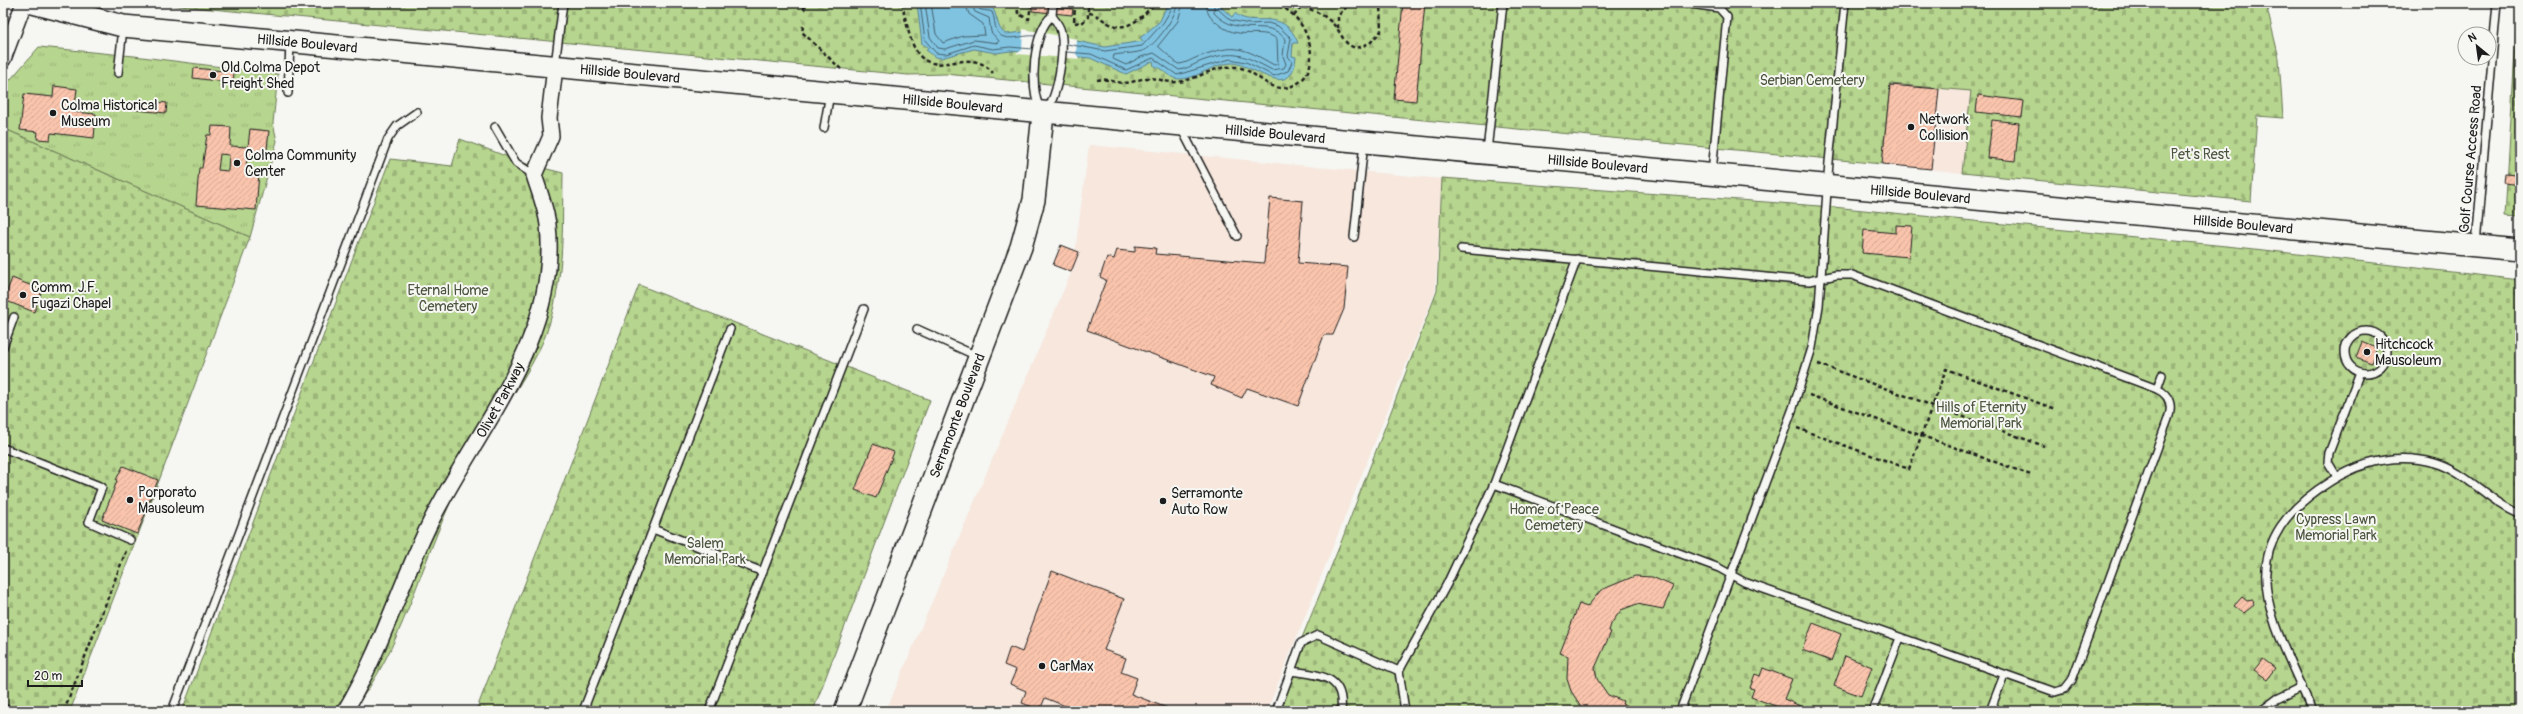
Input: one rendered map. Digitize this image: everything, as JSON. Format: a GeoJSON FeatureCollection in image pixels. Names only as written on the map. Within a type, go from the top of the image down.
{"type":"FeatureCollection","features":[{"type":"Feature","properties":{"kind":"main road","name":"Hillside Boulevard"},"geometry":{"type":"LineString","coordinates":[[33,3],[123,26],[1043,114],[1828,184],[2520,250]]}},
{"type":"Feature","properties":{"kind":"main road","name":"Serramonte Boulevard"},"geometry":{"type":"LineString","coordinates":[[844,711],[980,357],[1030,219],[1043,114]]}},
{"type":"Feature","properties":{"kind":"street"},"geometry":{"type":"LineString","coordinates":[[3,59],[24,3]]}},
{"type":"Feature","properties":{"kind":"street"},"geometry":{"type":"LineString","coordinates":[[534,175],[551,136],[549,118],[555,67]]}},
{"type":"Feature","properties":{"kind":"street","name":"Olivet Parkway"},"geometry":{"type":"LineString","coordinates":[[344,711],[370,664],[432,520],[503,400],[530,339],[544,286],[549,246],[548,224],[534,175]]}},
{"type":"Feature","properties":{"kind":"lane"},"geometry":{"type":"LineString","coordinates":[[555,67],[562,3]]}},
{"type":"Feature","properties":{"kind":"lane"},"geometry":{"type":"LineString","coordinates":[[1043,114],[1055,97],[1059,68],[1060,29],[1052,16],[1053,3]]}},
{"type":"Feature","properties":{"kind":"lane"},"geometry":{"type":"LineString","coordinates":[[1487,154],[1503,3]]}},
{"type":"Feature","properties":{"kind":"lane"},"geometry":{"type":"LineString","coordinates":[[1683,3],[1719,8],[1727,17],[1712,174]]}},
{"type":"Feature","properties":{"kind":"lane"},"geometry":{"type":"LineString","coordinates":[[1680,711],[1787,425],[1808,360],[1817,321],[1822,279],[1828,184],[1845,3]]}},
{"type":"Feature","properties":{"kind":"lane","name":"Golf Course Access Road"},"geometry":{"type":"LineString","coordinates":[[2476,246],[2497,3]]}},
{"type":"Feature","properties":{"kind":"lane"},"geometry":{"type":"LineString","coordinates":[[1043,114],[1034,94],[1038,36],[1041,27],[1052,16]]}},
{"type":"Feature","properties":{"kind":"lane"},"geometry":{"type":"LineString","coordinates":[[118,73],[123,26]]}},
{"type":"Feature","properties":{"kind":"lane"},"geometry":{"type":"LineString","coordinates":[[288,93],[290,42]]}},
{"type":"Feature","properties":{"kind":"lane"},"geometry":{"type":"LineString","coordinates":[[824,128],[830,93]]}},
{"type":"Feature","properties":{"kind":"lane"},"geometry":{"type":"LineString","coordinates":[[172,711],[388,139],[396,126],[417,112]]}},
{"type":"Feature","properties":{"kind":"lane"},"geometry":{"type":"LineString","coordinates":[[1180,126],[1237,236]]}},
{"type":"Feature","properties":{"kind":"lane"},"geometry":{"type":"LineString","coordinates":[[495,127],[516,163],[534,175]]}},
{"type":"Feature","properties":{"kind":"lane"},"geometry":{"type":"LineString","coordinates":[[1354,237],[1364,143]]}},
{"type":"Feature","properties":{"kind":"lane"},"geometry":{"type":"LineString","coordinates":[[1462,249],[1809,281],[1844,274],[1862,278],[2157,388],[2165,394],[2170,401],[2169,415],[2072,680],[2065,689],[2054,692],[1744,582],[1720,568],[1494,484]]}},
{"type":"Feature","properties":{"kind":"lane"},"geometry":{"type":"LineString","coordinates":[[1405,711],[1399,671],[1447,584],[1494,484],[1577,259]]}},
{"type":"Feature","properties":{"kind":"lane"},"geometry":{"type":"LineString","coordinates":[[710,711],[864,308]]}},
{"type":"Feature","properties":{"kind":"lane"},"geometry":{"type":"LineString","coordinates":[[3,347],[14,317]]}},
{"type":"Feature","properties":{"kind":"lane"},"geometry":{"type":"LineString","coordinates":[[583,711],[730,329]]}},
{"type":"Feature","properties":{"kind":"lane"},"geometry":{"type":"LineString","coordinates":[[917,329],[980,357]]}},
{"type":"Feature","properties":{"kind":"lane"},"geometry":{"type":"LineString","coordinates":[[2365,332],[2374,333],[2382,338],[2387,347],[2386,361],[2375,371],[2360,372],[2353,368],[2347,361],[2346,348],[2350,340],[2356,334],[2365,332]]}},
{"type":"Feature","properties":{"kind":"lane"},"geometry":{"type":"LineString","coordinates":[[2337,477],[2328,462],[2329,453],[2360,372]]}},
{"type":"Feature","properties":{"kind":"lane"},"geometry":{"type":"LineString","coordinates":[[2157,388],[2162,375]]}},
{"type":"Feature","properties":{"kind":"lane"},"geometry":{"type":"LineString","coordinates":[[3,448],[102,487],[89,522],[130,540]]}},
{"type":"Feature","properties":{"kind":"lane"},"geometry":{"type":"LineString","coordinates":[[2312,711],[2271,611],[2266,585],[2267,563],[2271,542],[2288,516],[2319,489],[2337,477],[2356,467],[2386,459],[2419,460],[2435,463],[2454,471],[2491,499],[2520,514]]}},
{"type":"Feature","properties":{"kind":"lane"},"geometry":{"type":"LineString","coordinates":[[653,529],[763,572]]}},
{"type":"Feature","properties":{"kind":"lane"},"geometry":{"type":"LineString","coordinates":[[1276,711],[1301,643],[1318,635],[1399,671]]}},
{"type":"Feature","properties":{"kind":"lane"},"geometry":{"type":"LineString","coordinates":[[1872,711],[1900,638]]}},
{"type":"Feature","properties":{"kind":"lane"},"geometry":{"type":"LineString","coordinates":[[1291,671],[1321,675],[1333,682],[1342,699],[1341,711]]}},
{"type":"Feature","properties":{"kind":"lane"},"geometry":{"type":"LineString","coordinates":[[1990,711],[2004,675]]}},
{"type":"Feature","properties":{"kind":"lane"},"geometry":{"type":"LineString","coordinates":[[2261,711],[2277,698],[2302,687]]}},
{"type":"Feature","properties":{"kind":"lane"},"geometry":{"type":"LineString","coordinates":[[3,708],[10,711]]}},
{"type":"Feature","properties":{"kind":"path"},"geometry":{"type":"LineString","coordinates":[[804,10],[805,3]]}},
{"type":"Feature","properties":{"kind":"path"},"geometry":{"type":"LineString","coordinates":[[903,3],[911,38],[921,56],[939,64],[975,60],[983,64],[993,73]]}},
{"type":"Feature","properties":{"kind":"path"},"geometry":{"type":"LineString","coordinates":[[1005,3],[1016,7]]}},
{"type":"Feature","properties":{"kind":"path"},"geometry":{"type":"LineString","coordinates":[[1017,3],[1016,7],[1020,16],[1029,19],[1031,3]]}},
{"type":"Feature","properties":{"kind":"path"},"geometry":{"type":"LineString","coordinates":[[1076,3],[1074,23],[1083,22],[1089,14],[1088,8],[1083,3]]}},
{"type":"Feature","properties":{"kind":"path"},"geometry":{"type":"LineString","coordinates":[[1089,14],[1114,26],[1126,26],[1136,22],[1155,3]]}},
{"type":"Feature","properties":{"kind":"path"},"geometry":{"type":"LineString","coordinates":[[1249,3],[1260,3]]}},
{"type":"Feature","properties":{"kind":"path"},"geometry":{"type":"LineString","coordinates":[[1098,80],[1108,79],[1124,83],[1148,77],[1180,82],[1208,71],[1231,67],[1249,71],[1271,86],[1284,88],[1298,83],[1306,73],[1310,55],[1308,35],[1294,16],[1280,6],[1268,3]]}},
{"type":"Feature","properties":{"kind":"path"},"geometry":{"type":"LineString","coordinates":[[1294,16],[1303,7],[1304,3]]}},
{"type":"Feature","properties":{"kind":"path"},"geometry":{"type":"LineString","coordinates":[[1338,31],[1336,24],[1338,16],[1350,3]]}},
{"type":"Feature","properties":{"kind":"path"},"geometry":{"type":"LineString","coordinates":[[1303,7],[1319,14],[1338,31],[1346,43],[1353,47],[1361,47],[1370,43],[1381,31],[1380,3]]}},
{"type":"Feature","properties":{"kind":"path"},"geometry":{"type":"LineString","coordinates":[[803,26],[802,32],[843,71]]}},
{"type":"Feature","properties":{"kind":"path"},"geometry":{"type":"LineString","coordinates":[[1808,360],[2044,446]]}},
{"type":"Feature","properties":{"kind":"path"},"geometry":{"type":"LineString","coordinates":[[1787,425],[1909,469],[1946,368],[2055,409]]}},
{"type":"Feature","properties":{"kind":"path"},"geometry":{"type":"LineString","coordinates":[[1799,391],[2031,475]]}},
{"type":"Feature","properties":{"kind":"path"},"geometry":{"type":"LineString","coordinates":[[64,711],[130,540]]}},
{"type":"Feature","properties":{"kind":"shaded area"},"geometry":{"type":"Polygon","coordinates":[[[1890,84],[1971,91],[1962,173],[1882,164],[1890,84]]]}},
{"type":"Feature","properties":{"kind":"shaded area","name":"Serramonte Auto Row"},"geometry":{"type":"Polygon","coordinates":[[[1089,145],[1442,179],[1435,292],[1267,711],[886,711],[1073,268],[1089,145]]]}},
{"type":"Feature","properties":{"kind":"green space"},"geometry":{"type":"Polygon","coordinates":[[[148,3],[2262,3],[2266,4],[2279,58],[2283,118],[2257,116],[2251,201],[1962,173],[1971,91],[1890,84],[1882,164],[945,74],[908,75],[148,3]]]}},
{"type":"Feature","properties":{"kind":"green space"},"geometry":{"type":"Polygon","coordinates":[[[2518,3],[2520,3],[2520,217],[2505,216],[2518,3]]]}},
{"type":"Feature","properties":{"kind":"green space"},"geometry":{"type":"Polygon","coordinates":[[[39,47],[134,56],[278,74],[273,123],[277,141],[250,237],[3,128],[3,88],[39,47]]]}},
{"type":"Feature","properties":{"kind":"green space"},"geometry":{"type":"Polygon","coordinates":[[[3,128],[250,237],[160,478],[70,711],[3,711],[3,128]]]}},
{"type":"Feature","properties":{"kind":"green space","name":"Eternal Home Cemetery"},"geometry":{"type":"Polygon","coordinates":[[[460,139],[527,164],[563,173],[562,249],[558,286],[549,325],[539,350],[522,381],[469,466],[455,493],[431,548],[397,635],[369,688],[352,711],[182,711],[390,159],[452,166],[460,139]]]}},
{"type":"Feature","properties":{"kind":"green space"},"geometry":{"type":"Polygon","coordinates":[[[1442,178],[1833,207],[2246,248],[2520,280],[2520,711],[1272,711],[1340,545],[1437,291],[1442,178]]]}},
{"type":"Feature","properties":{"kind":"green space","name":"Salem Memorial Park"},"geometry":{"type":"Polygon","coordinates":[[[639,285],[930,400],[813,711],[476,711],[639,285]]]}},
{"type":"Feature","properties":{"kind":"water"},"geometry":{"type":"Polygon","coordinates":[[[917,3],[978,3],[986,8],[989,4],[994,11],[1000,28],[1006,34],[1030,31],[1105,47],[1143,41],[1140,38],[1160,21],[1168,3],[1223,3],[1221,7],[1232,17],[1235,13],[1242,18],[1276,21],[1284,24],[1292,31],[1298,43],[1293,43],[1292,56],[1296,57],[1293,71],[1287,78],[1279,80],[1231,63],[1217,66],[1185,79],[1178,79],[1171,77],[1154,66],[1153,61],[1126,74],[1090,58],[1010,51],[996,53],[974,49],[941,58],[935,57],[926,50],[928,47],[922,44],[917,3]]]}},
{"type":"Feature","properties":{"kind":"pier"},"geometry":{"type":"Polygon","coordinates":[[[1023,29],[1077,39],[1076,54],[1080,59],[1016,54],[1022,50],[1023,29]]]}},
{"type":"Feature","properties":{"kind":"building"},"geometry":{"type":"Polygon","coordinates":[[[1403,3],[1425,3],[1416,101],[1394,99],[1403,3]]]}},
{"type":"Feature","properties":{"kind":"building"},"geometry":{"type":"Polygon","coordinates":[[[1032,5],[1073,9],[1072,15],[1032,11],[1032,5]]]}},
{"type":"Feature","properties":{"kind":"building","name":"Old Colma Depot Freight Shed"},"geometry":{"type":"Polygon","coordinates":[[[194,68],[234,72],[233,83],[193,78],[194,68]]]}},
{"type":"Feature","properties":{"kind":"building","name":"Network Collision"},"geometry":{"type":"Polygon","coordinates":[[[1890,85],[1939,89],[1931,169],[1882,164],[1890,85]]]}},
{"type":"Feature","properties":{"kind":"building","name":"Colma Historical Museum"},"geometry":{"type":"Polygon","coordinates":[[[54,86],[77,89],[74,112],[96,114],[94,138],[51,133],[50,140],[37,139],[38,132],[20,130],[24,94],[53,97],[54,86]]]}},
{"type":"Feature","properties":{"kind":"building"},"geometry":{"type":"Polygon","coordinates":[[[1978,95],[2024,101],[2022,117],[1976,112],[1978,95]]]}},
{"type":"Feature","properties":{"kind":"building"},"geometry":{"type":"Polygon","coordinates":[[[137,100],[167,103],[166,113],[136,110],[137,100]]]}},
{"type":"Feature","properties":{"kind":"building"},"geometry":{"type":"Polygon","coordinates":[[[1992,120],[2019,123],[2015,161],[1988,158],[1992,120]]]}},
{"type":"Feature","properties":{"kind":"building","name":"Colma Community Center"},"geometry":{"type":"Polygon","coordinates":[[[212,126],[231,127],[230,146],[248,147],[250,129],[269,131],[266,158],[247,156],[246,172],[259,173],[256,210],[196,205],[199,168],[202,168],[207,135],[211,135],[212,126]],[[220,154],[218,170],[228,171],[229,155],[220,154]]]}},
{"type":"Feature","properties":{"kind":"building"},"geometry":{"type":"Polygon","coordinates":[[[2518,149],[2520,185],[2504,183],[2505,173],[2516,174],[2518,149]]]}},
{"type":"Feature","properties":{"kind":"building"},"geometry":{"type":"Polygon","coordinates":[[[1270,198],[1303,201],[1298,263],[1348,267],[1344,309],[1333,335],[1324,335],[1298,406],[1247,388],[1242,398],[1211,385],[1214,377],[1087,330],[1106,280],[1100,277],[1107,257],[1114,259],[1117,250],[1135,252],[1135,246],[1156,248],[1155,254],[1264,263],[1270,198]]]}},
{"type":"Feature","properties":{"kind":"building"},"geometry":{"type":"Polygon","coordinates":[[[1896,225],[1912,226],[1909,257],[1862,253],[1864,230],[1896,233],[1896,225]]]}},
{"type":"Feature","properties":{"kind":"building"},"geometry":{"type":"Polygon","coordinates":[[[1061,245],[1079,252],[1071,272],[1053,265],[1061,245]]]}},
{"type":"Feature","properties":{"kind":"building","name":"Comm. J.F. Fugazi Chapel"},"geometry":{"type":"Polygon","coordinates":[[[12,278],[42,290],[34,312],[4,300],[12,278]]]}},
{"type":"Feature","properties":{"kind":"building","name":"Hitchcock Mausoleum"},"geometry":{"type":"Polygon","coordinates":[[[2362,342],[2377,348],[2371,363],[2356,357],[2362,342]]]}},
{"type":"Feature","properties":{"kind":"building"},"geometry":{"type":"Polygon","coordinates":[[[873,444],[894,452],[876,498],[855,490],[873,444]]]}},
{"type":"Feature","properties":{"kind":"building","name":"Porporato Mausoleum"},"geometry":{"type":"Polygon","coordinates":[[[123,466],[158,480],[149,502],[145,500],[141,510],[146,512],[137,534],[102,520],[117,481],[116,480],[123,466]]]}},
{"type":"Feature","properties":{"kind":"building"},"geometry":{"type":"Polygon","coordinates":[[[1052,571],[1124,599],[1104,650],[1126,658],[1121,672],[1137,678],[1131,694],[1167,708],[1166,711],[1078,711],[1045,698],[1040,710],[1022,703],[1026,691],[1010,684],[1016,670],[1004,665],[1010,647],[1022,652],[1052,571]]]}},
{"type":"Feature","properties":{"kind":"building"},"geometry":{"type":"Polygon","coordinates":[[[1635,576],[1652,577],[1673,586],[1663,609],[1637,604],[1621,610],[1611,624],[1609,631],[1611,632],[1595,668],[1597,679],[1608,695],[1623,701],[1622,704],[1628,706],[1626,711],[1584,711],[1571,691],[1567,679],[1568,656],[1560,653],[1579,604],[1587,607],[1601,590],[1635,576]]]}},
{"type":"Feature","properties":{"kind":"building"},"geometry":{"type":"Polygon","coordinates":[[[2242,597],[2247,601],[2253,600],[2254,605],[2244,613],[2234,606],[2242,597]]]}},
{"type":"Feature","properties":{"kind":"building"},"geometry":{"type":"Polygon","coordinates":[[[1813,623],[1841,634],[1831,661],[1802,650],[1813,623]]]}},
{"type":"Feature","properties":{"kind":"building"},"geometry":{"type":"Polygon","coordinates":[[[2517,631],[2520,632],[2520,649],[2515,648],[2517,631]]]}},
{"type":"Feature","properties":{"kind":"building"},"geometry":{"type":"Polygon","coordinates":[[[1845,656],[1872,667],[1861,696],[1834,686],[1845,656]]]}},
{"type":"Feature","properties":{"kind":"building"},"geometry":{"type":"Polygon","coordinates":[[[2263,659],[2275,668],[2267,679],[2254,670],[2263,659]]]}},
{"type":"Feature","properties":{"kind":"building"},"geometry":{"type":"Polygon","coordinates":[[[1763,668],[1792,679],[1784,699],[1812,711],[1780,711],[1781,708],[1751,697],[1754,689],[1750,688],[1755,674],[1760,676],[1763,668]]]}},
{"type":"Feature","properties":{"kind":"building"},"geometry":{"type":"Polygon","coordinates":[[[2214,706],[2229,711],[2212,711],[2214,706]]]}},
{"type":"Feature","properties":{"kind":"place","name":"Old Colma Depot Freight Shed"},"geometry":{"type":"Point","coordinates":[213,75]}},
{"type":"Feature","properties":{"kind":"place","name":"Colma Historical Museum"},"geometry":{"type":"Point","coordinates":[53,113]}},
{"type":"Feature","properties":{"kind":"place","name":"Network Collision"},"geometry":{"type":"Point","coordinates":[1911,127]}},
{"type":"Feature","properties":{"kind":"place","name":"Colma Community Center"},"geometry":{"type":"Point","coordinates":[237,163]}},
{"type":"Feature","properties":{"kind":"place","name":"Comm. J.F. Fugazi Chapel"},"geometry":{"type":"Point","coordinates":[23,295]}},
{"type":"Feature","properties":{"kind":"place","name":"Hitchcock Mausoleum"},"geometry":{"type":"Point","coordinates":[2367,352]}},
{"type":"Feature","properties":{"kind":"place","name":"Porporato Mausoleum"},"geometry":{"type":"Point","coordinates":[130,500]}},
{"type":"Feature","properties":{"kind":"place","name":"Serramonte Auto Row"},"geometry":{"type":"Point","coordinates":[1163,501]}},
{"type":"Feature","properties":{"kind":"place","name":"CarMax"},"geometry":{"type":"Point","coordinates":[1042,666]}},
{"type":"Feature","properties":{"kind":"park label","name":"Serbian Cemetery"},"geometry":{"type":"Point","coordinates":[1812,80]}},
{"type":"Feature","properties":{"kind":"park label","name":"Pet's Rest"},"geometry":{"type":"Point","coordinates":[2200,154]}},
{"type":"Feature","properties":{"kind":"park label","name":"Hills of Eternity Memorial Park"},"geometry":{"type":"Point","coordinates":[1981,416]}},
{"type":"Feature","properties":{"kind":"park label","name":"Home of Peace Cemetery"},"geometry":{"type":"Point","coordinates":[1554,518]}},
{"type":"Feature","properties":{"kind":"park label","name":"Cypress Lawn Memorial Park"},"geometry":{"type":"Point","coordinates":[2336,528]}}]}
